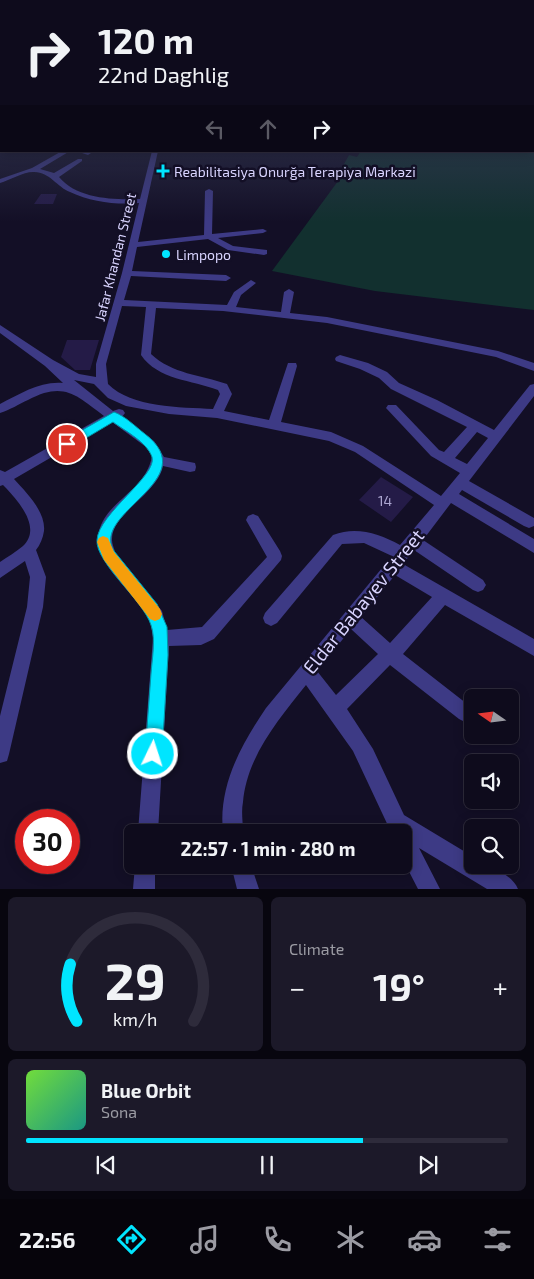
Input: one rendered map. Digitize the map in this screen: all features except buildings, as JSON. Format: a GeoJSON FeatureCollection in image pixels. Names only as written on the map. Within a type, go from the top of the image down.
{"type":"FeatureCollection","features":[{"type":"Feature","properties":{"kind":"street"},"geometry":{"type":"LineString","coordinates":[[0,181],[34,170],[66,152]]}},
{"type":"Feature","properties":{"kind":"street"},"geometry":{"type":"LineString","coordinates":[[83,152],[88,153]]}},
{"type":"Feature","properties":{"kind":"street","name":"Jafar Khandan Street"},"geometry":{"type":"LineString","coordinates":[[100,369],[127,274],[155,152]]}},
{"type":"Feature","properties":{"kind":"street"},"geometry":{"type":"LineString","coordinates":[[34,170],[55,176],[80,160]]}},
{"type":"Feature","properties":{"kind":"street"},"geometry":{"type":"LineString","coordinates":[[55,176],[58,184],[69,190],[127,203],[143,201]]}},
{"type":"Feature","properties":{"kind":"street"},"geometry":{"type":"LineString","coordinates":[[208,236],[209,191]]}},
{"type":"Feature","properties":{"kind":"street"},"geometry":{"type":"LineString","coordinates":[[134,246],[263,231]]}},
{"type":"Feature","properties":{"kind":"street"},"geometry":{"type":"LineString","coordinates":[[208,236],[231,248],[264,252]]}},
{"type":"Feature","properties":{"kind":"street"},"geometry":{"type":"LineString","coordinates":[[127,274],[226,278]]}},
{"type":"Feature","properties":{"kind":"street"},"geometry":{"type":"LineString","coordinates":[[230,309],[237,294],[251,283]]}},
{"type":"Feature","properties":{"kind":"street"},"geometry":{"type":"LineString","coordinates":[[285,315],[289,292]]}},
{"type":"Feature","properties":{"kind":"street"},"geometry":{"type":"LineString","coordinates":[[118,302],[230,309],[339,322],[504,356],[534,367]]}},
{"type":"Feature","properties":{"kind":"street"},"geometry":{"type":"LineString","coordinates":[[150,304],[146,355],[152,361],[181,377],[223,387],[226,394],[218,414]]}},
{"type":"Feature","properties":{"kind":"street"},"geometry":{"type":"LineString","coordinates":[[0,328],[49,363],[80,392],[150,444],[158,456],[158,461],[150,478],[114,518],[103,538],[103,546],[109,556],[156,616],[161,638],[149,824]]}},
{"type":"Feature","properties":{"kind":"street"},"geometry":{"type":"LineString","coordinates":[[340,359],[377,372],[395,386],[433,403],[495,436]]}},
{"type":"Feature","properties":{"kind":"street"},"geometry":{"type":"LineString","coordinates":[[49,363],[76,377],[96,380],[112,395],[134,404],[218,414],[316,433],[345,441],[446,500],[534,548]]}},
{"type":"Feature","properties":{"kind":"street"},"geometry":{"type":"LineString","coordinates":[[274,425],[292,366]]}},
{"type":"Feature","properties":{"kind":"street"},"geometry":{"type":"LineString","coordinates":[[80,392],[79,385],[100,369],[102,384]]}},
{"type":"Feature","properties":{"kind":"street"},"geometry":{"type":"LineString","coordinates":[[0,409],[54,385],[68,387],[80,392]]}},
{"type":"Feature","properties":{"kind":"street","name":"Eldar Babayev Street"},"geometry":{"type":"LineString","coordinates":[[233,824],[232,805],[236,784],[243,765],[267,721],[446,500],[495,436],[531,396]]}},
{"type":"Feature","properties":{"kind":"street"},"geometry":{"type":"LineString","coordinates":[[0,571],[29,550],[38,528],[36,520],[18,492],[2,478],[134,404]]}},
{"type":"Feature","properties":{"kind":"street"},"geometry":{"type":"LineString","coordinates":[[392,408],[435,453],[446,459],[463,477],[529,522]]}},
{"type":"Feature","properties":{"kind":"street"},"geometry":{"type":"LineString","coordinates":[[446,459],[475,426]]}},
{"type":"Feature","properties":{"kind":"street"},"geometry":{"type":"LineString","coordinates":[[158,461],[177,463],[190,467]]}},
{"type":"Feature","properties":{"kind":"street"},"geometry":{"type":"LineString","coordinates":[[161,638],[201,638],[208,633],[274,560],[275,556],[253,520]]}},
{"type":"Feature","properties":{"kind":"street"},"geometry":{"type":"LineString","coordinates":[[271,618],[338,539],[350,535],[362,536],[381,542],[397,560],[443,596],[534,648]]}},
{"type":"Feature","properties":{"kind":"street"},"geometry":{"type":"LineString","coordinates":[[413,540],[478,585]]}},
{"type":"Feature","properties":{"kind":"street"},"geometry":{"type":"LineString","coordinates":[[0,754],[36,607],[38,577],[29,550]]}},
{"type":"Feature","properties":{"kind":"street"},"geometry":{"type":"LineString","coordinates":[[336,708],[391,652],[405,641],[443,596]]}},
{"type":"Feature","properties":{"kind":"street"},"geometry":{"type":"LineString","coordinates":[[351,618],[391,652],[409,671],[464,712]]}},
{"type":"Feature","properties":{"kind":"street"},"geometry":{"type":"LineString","coordinates":[[306,671],[336,708],[366,756],[397,824]]}},
{"type":"Feature","properties":{"kind":"street"},"geometry":{"type":"LineString","coordinates":[[412,837],[508,889]]}},
{"type":"Feature","properties":{"kind":"street"},"geometry":{"type":"LineString","coordinates":[[412,854],[429,889]]}},
{"type":"Feature","properties":{"kind":"street"},"geometry":{"type":"LineString","coordinates":[[144,889],[145,874]]}},
{"type":"Feature","properties":{"kind":"green space"},"geometry":{"type":"Polygon","coordinates":[[[360,152],[534,152],[534,310],[375,291],[272,271],[341,177],[338,175],[349,155],[357,157],[360,152]]]}},
{"type":"Feature","properties":{"kind":"slow traffic"},"geometry":{"type":"LineString","coordinates":[[103,542],[103,546],[109,556],[155,614]]}},
{"type":"Feature","properties":{"kind":"place","name":"Reabilitasiya Onurğa Terapiya Mərkəzi"},"geometry":{"type":"Point","coordinates":[163,171]}},
{"type":"Feature","properties":{"kind":"place","name":"Limpopo"},"geometry":{"type":"Point","coordinates":[166,254]}},
{"type":"Feature","properties":{"kind":"route"},"geometry":{"type":"LineString","coordinates":[[67,444],[114,416],[150,444],[158,456],[155,470],[150,478],[114,518],[103,538],[103,546],[109,556],[152,609],[160,627],[161,638],[153,754]]}}]}
